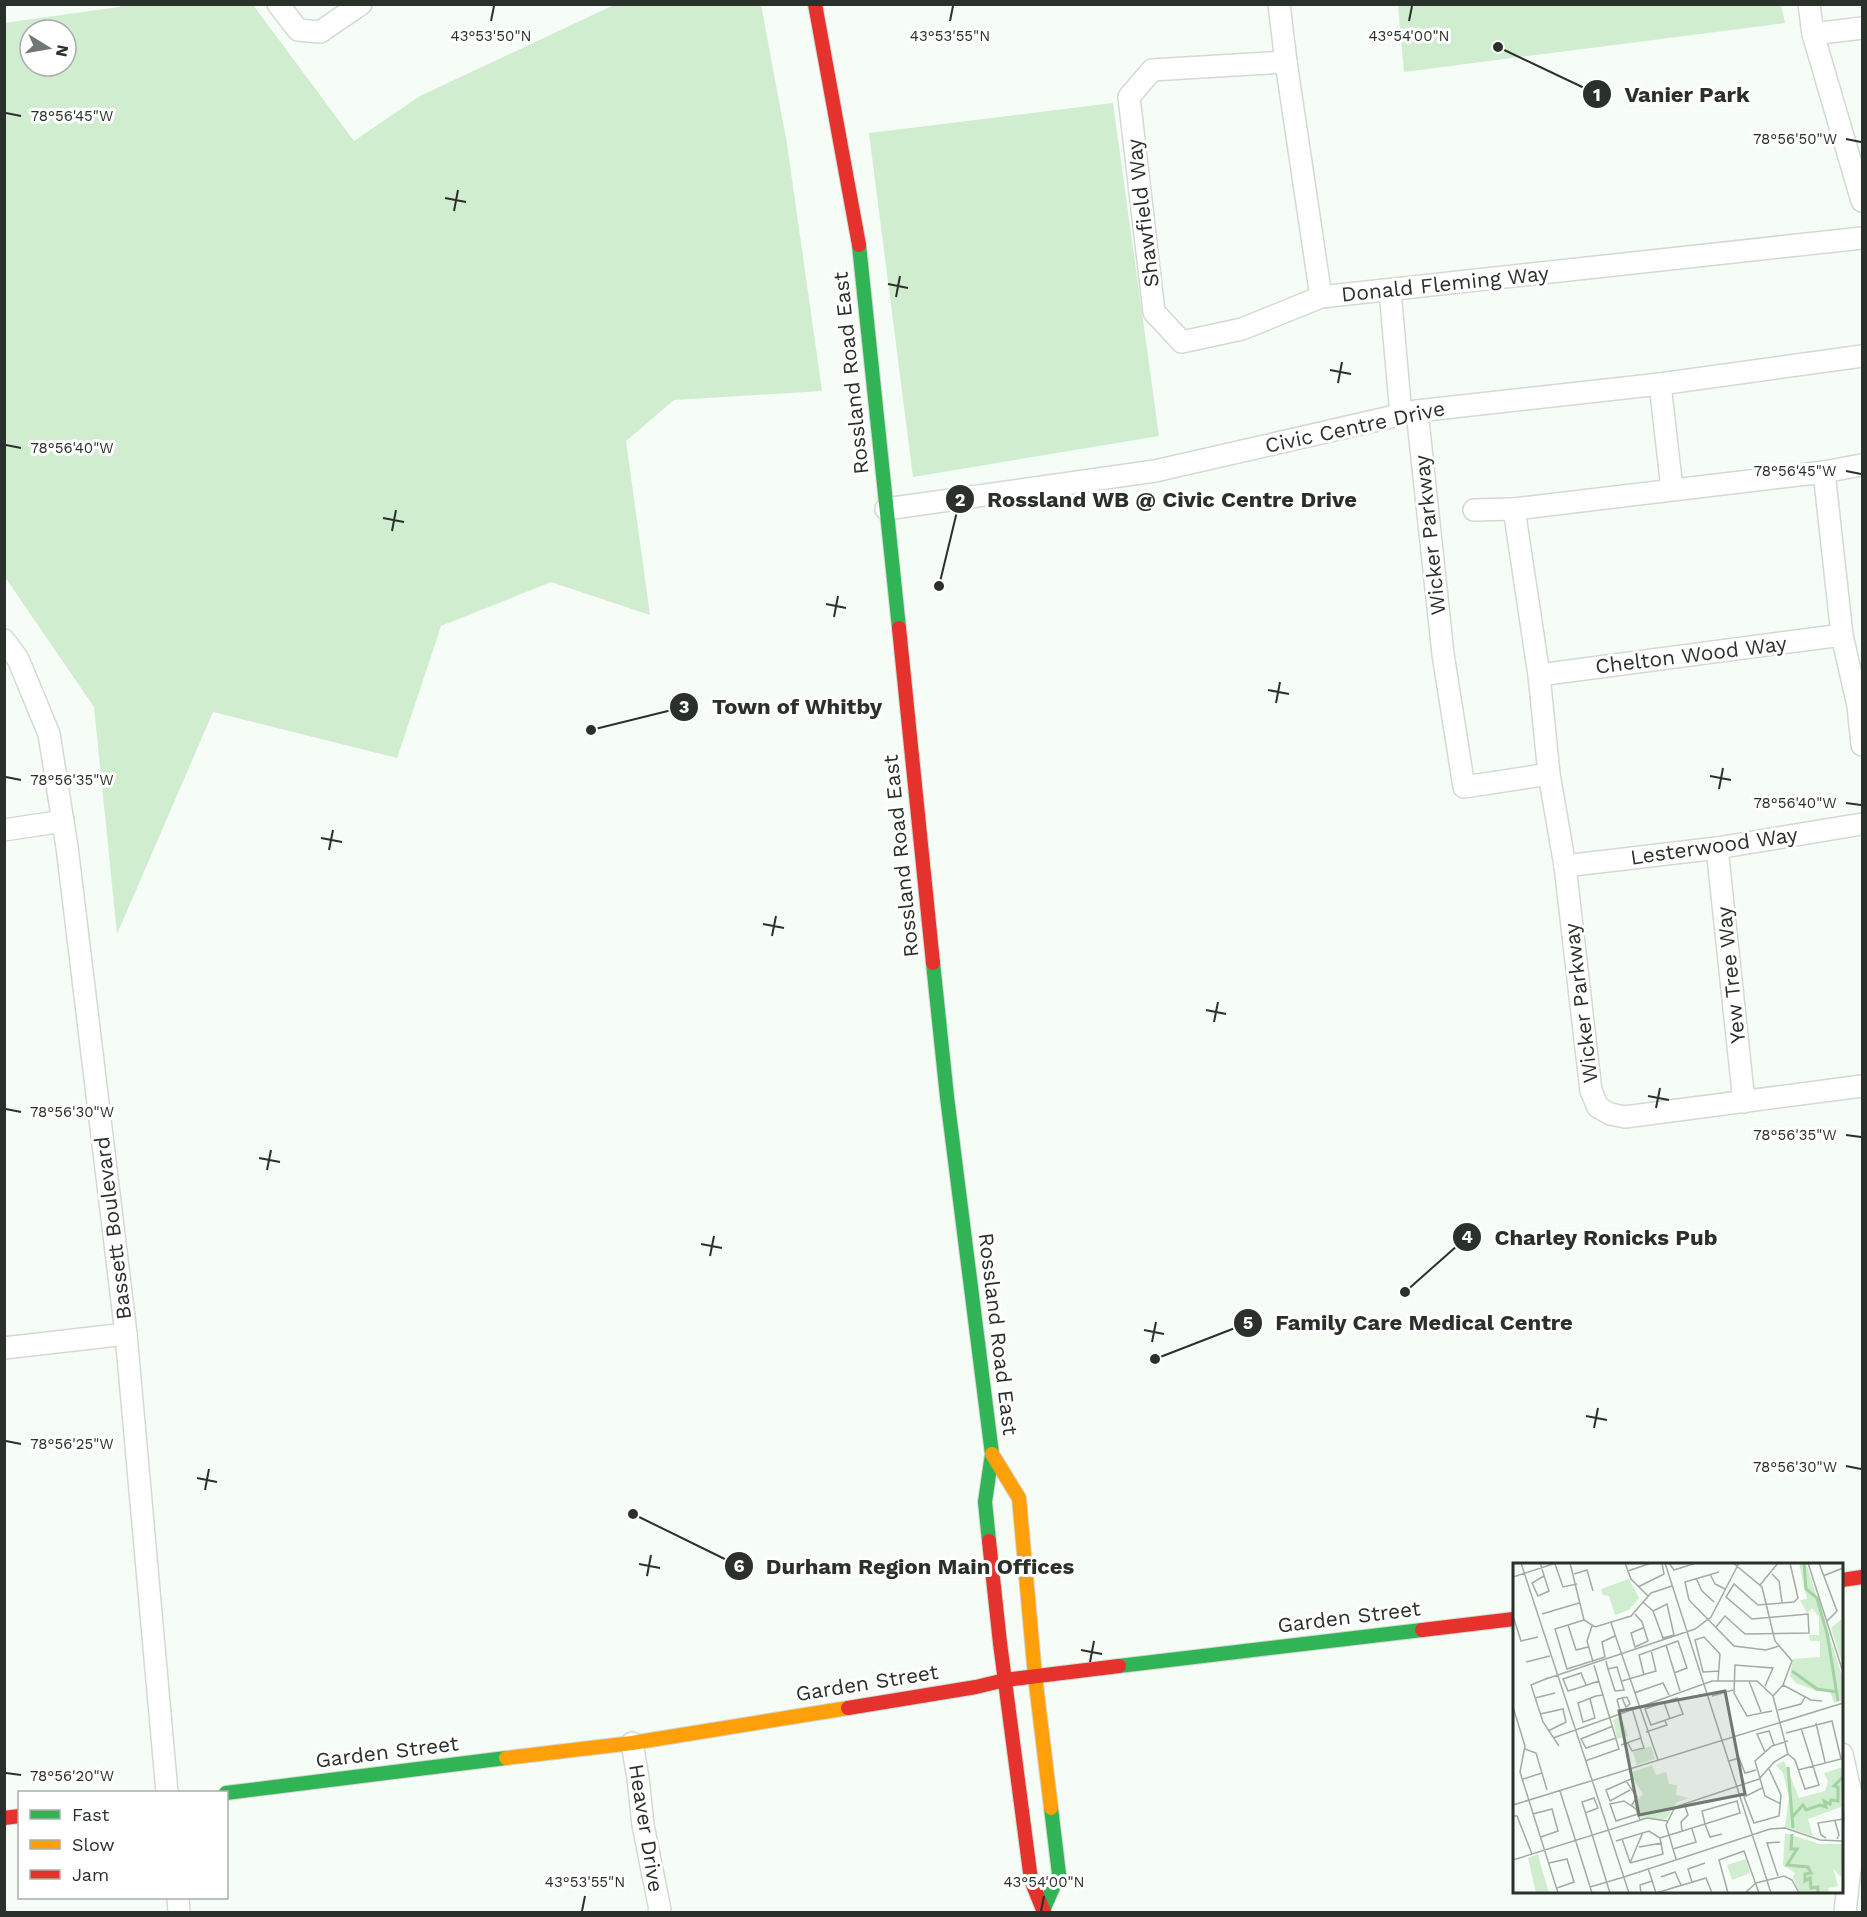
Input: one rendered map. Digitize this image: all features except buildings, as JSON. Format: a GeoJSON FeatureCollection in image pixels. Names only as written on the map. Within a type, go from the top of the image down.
{"type":"FeatureCollection","features":[{"type":"Feature","properties":{"kind":"main road","name":"Rossland Road East"},"geometry":{"type":"LineString","coordinates":[[815,4],[862,263],[946,1085],[992,1454],[986,1502],[1005,1680],[1031,1880],[1044,1910]]}},
{"type":"Feature","properties":{"kind":"main road","name":"Rossland Road East"},"geometry":{"type":"LineString","coordinates":[[992,1454],[1019,1498],[1035,1676],[1059,1874],[1044,1910]]}},
{"type":"Feature","properties":{"kind":"main road"},"geometry":{"type":"LineString","coordinates":[[1843,1580],[1863,1577]]}},
{"type":"Feature","properties":{"kind":"main road","name":"Garden Street"},"geometry":{"type":"LineString","coordinates":[[228,1793],[632,1743],[976,1687],[1005,1680],[1513,1619]]}},
{"type":"Feature","properties":{"kind":"street"},"geometry":{"type":"LineString","coordinates":[[278,4],[298,30],[320,32],[361,4]]}},
{"type":"Feature","properties":{"kind":"street","name":"Donald Fleming Way"},"geometry":{"type":"LineString","coordinates":[[1279,4],[1321,297],[1863,238]]}},
{"type":"Feature","properties":{"kind":"street"},"geometry":{"type":"LineString","coordinates":[[1809,4],[1813,34],[1863,201]]}},
{"type":"Feature","properties":{"kind":"street"},"geometry":{"type":"LineString","coordinates":[[1813,34],[1863,28]]}},
{"type":"Feature","properties":{"kind":"street","name":"Shawfield Way"},"geometry":{"type":"LineString","coordinates":[[1286,62],[1152,70],[1129,97],[1155,312],[1182,342],[1242,329],[1321,297]]}},
{"type":"Feature","properties":{"kind":"street"},"geometry":{"type":"LineString","coordinates":[[1390,291],[1408,413]]}},
{"type":"Feature","properties":{"kind":"street","name":"Civic Centre Drive"},"geometry":{"type":"LineString","coordinates":[[886,509],[1155,471],[1408,413],[1660,384],[1863,356]]}},
{"type":"Feature","properties":{"kind":"street"},"geometry":{"type":"LineString","coordinates":[[1660,384],[1672,489]]}},
{"type":"Feature","properties":{"kind":"street","name":"Wicker Parkway"},"geometry":{"type":"LineString","coordinates":[[1408,413],[1464,787],[1549,774]]}},
{"type":"Feature","properties":{"kind":"street"},"geometry":{"type":"LineString","coordinates":[[1474,510],[1514,509],[1824,472],[1861,465]]}},
{"type":"Feature","properties":{"kind":"street"},"geometry":{"type":"LineString","coordinates":[[1824,472],[1842,635],[1862,732]]}},
{"type":"Feature","properties":{"kind":"street","name":"Wicker Parkway"},"geometry":{"type":"LineString","coordinates":[[1514,509],[1539,675],[1549,774],[1565,866],[1584,1042],[1591,1091],[1598,1107],[1610,1114],[1625,1117],[1863,1086]]}},
{"type":"Feature","properties":{"kind":"street","name":"Chelton Wood Way"},"geometry":{"type":"LineString","coordinates":[[1539,675],[1842,635]]}},
{"type":"Feature","properties":{"kind":"street","name":"Bassett Boulevard"},"geometry":{"type":"LineString","coordinates":[[4,640],[18,659],[49,734],[63,821],[126,1335],[167,1791]]}},
{"type":"Feature","properties":{"kind":"street"},"geometry":{"type":"LineString","coordinates":[[4,830],[63,821]]}},
{"type":"Feature","properties":{"kind":"street","name":"Lesterwood Way"},"geometry":{"type":"LineString","coordinates":[[1565,866],[1717,848],[1863,824]]}},
{"type":"Feature","properties":{"kind":"street","name":"Yew Tree Way"},"geometry":{"type":"LineString","coordinates":[[1717,848],[1744,1102]]}},
{"type":"Feature","properties":{"kind":"street"},"geometry":{"type":"LineString","coordinates":[[4,1348],[126,1335]]}},
{"type":"Feature","properties":{"kind":"street","name":"Heaver Drive"},"geometry":{"type":"LineString","coordinates":[[632,1743],[639,1778],[643,1825],[659,1912]]}},
{"type":"Feature","properties":{"kind":"street"},"geometry":{"type":"LineString","coordinates":[[1843,1758],[1856,1817],[1845,1912]]}},
{"type":"Feature","properties":{"kind":"green space"},"geometry":{"type":"Polygon","coordinates":[[[121,5],[253,5],[354,141],[420,96],[614,5],[761,5],[787,144],[822,391],[674,400],[626,441],[650,615],[551,582],[441,626],[397,758],[213,712],[117,934],[94,707],[5,577],[4,23],[18,21],[18,78],[78,78],[78,18],[40,18],[121,5]]]}},
{"type":"Feature","properties":{"kind":"green space"},"geometry":{"type":"Polygon","coordinates":[[[1398,5],[1781,5],[1785,23],[1404,72],[1398,5]]]}},
{"type":"Feature","properties":{"kind":"green space"},"geometry":{"type":"Polygon","coordinates":[[[1113,103],[1159,436],[913,477],[869,133],[1113,103]]]}},
{"type":"Feature","properties":{"kind":"traffic: fast"},"geometry":{"type":"LineString","coordinates":[[859,245],[899,628]]}},
{"type":"Feature","properties":{"kind":"traffic: fast"},"geometry":{"type":"LineString","coordinates":[[933,963],[947,1097],[992,1454],[985,1502],[989,1541]]}},
{"type":"Feature","properties":{"kind":"traffic: fast"},"geometry":{"type":"LineString","coordinates":[[1119,1666],[1422,1630]]}},
{"type":"Feature","properties":{"kind":"traffic: fast"},"geometry":{"type":"LineString","coordinates":[[228,1793],[506,1758]]}},
{"type":"Feature","properties":{"kind":"traffic: fast"},"geometry":{"type":"LineString","coordinates":[[1044,1908],[1059,1874],[1051,1808]]}},
{"type":"Feature","properties":{"kind":"traffic: slow"},"geometry":{"type":"LineString","coordinates":[[992,1454],[1019,1498],[1035,1676],[1051,1808]]}},
{"type":"Feature","properties":{"kind":"traffic: slow"},"geometry":{"type":"LineString","coordinates":[[506,1758],[632,1743],[848,1708]]}},
{"type":"Feature","properties":{"kind":"traffic: jam"},"geometry":{"type":"LineString","coordinates":[[815,4],[859,245]]}},
{"type":"Feature","properties":{"kind":"traffic: jam"},"geometry":{"type":"LineString","coordinates":[[899,628],[933,963]]}},
{"type":"Feature","properties":{"kind":"traffic: jam"},"geometry":{"type":"LineString","coordinates":[[989,1541],[1031,1880],[1044,1912]]}},
{"type":"Feature","properties":{"kind":"traffic: jam"},"geometry":{"type":"LineString","coordinates":[[1843,1580],[1862,1577]]}},
{"type":"Feature","properties":{"kind":"traffic: jam"},"geometry":{"type":"LineString","coordinates":[[1422,1630],[1513,1619]]}},
{"type":"Feature","properties":{"kind":"traffic: jam"},"geometry":{"type":"LineString","coordinates":[[848,1708],[1005,1680],[1119,1666]]}},
{"type":"Feature","properties":{"kind":"traffic: jam"},"geometry":{"type":"LineString","coordinates":[[4,1818],[18,1816]]}},
{"type":"Feature","properties":{"kind":"place","name":"Vanier Park"},"geometry":{"type":"Point","coordinates":[1498,47]}},
{"type":"Feature","properties":{"kind":"place","name":"Rossland WB @ Civic Centre Drive"},"geometry":{"type":"Point","coordinates":[939,586]}},
{"type":"Feature","properties":{"kind":"place","name":"Town of Whitby"},"geometry":{"type":"Point","coordinates":[591,730]}},
{"type":"Feature","properties":{"kind":"place","name":"Charley Ronicks Pub"},"geometry":{"type":"Point","coordinates":[1405,1292]}},
{"type":"Feature","properties":{"kind":"place","name":"Family Care Medical Centre"},"geometry":{"type":"Point","coordinates":[1155,1359]}},
{"type":"Feature","properties":{"kind":"place","name":"Durham Region Main Offices"},"geometry":{"type":"Point","coordinates":[633,1514]}}]}
